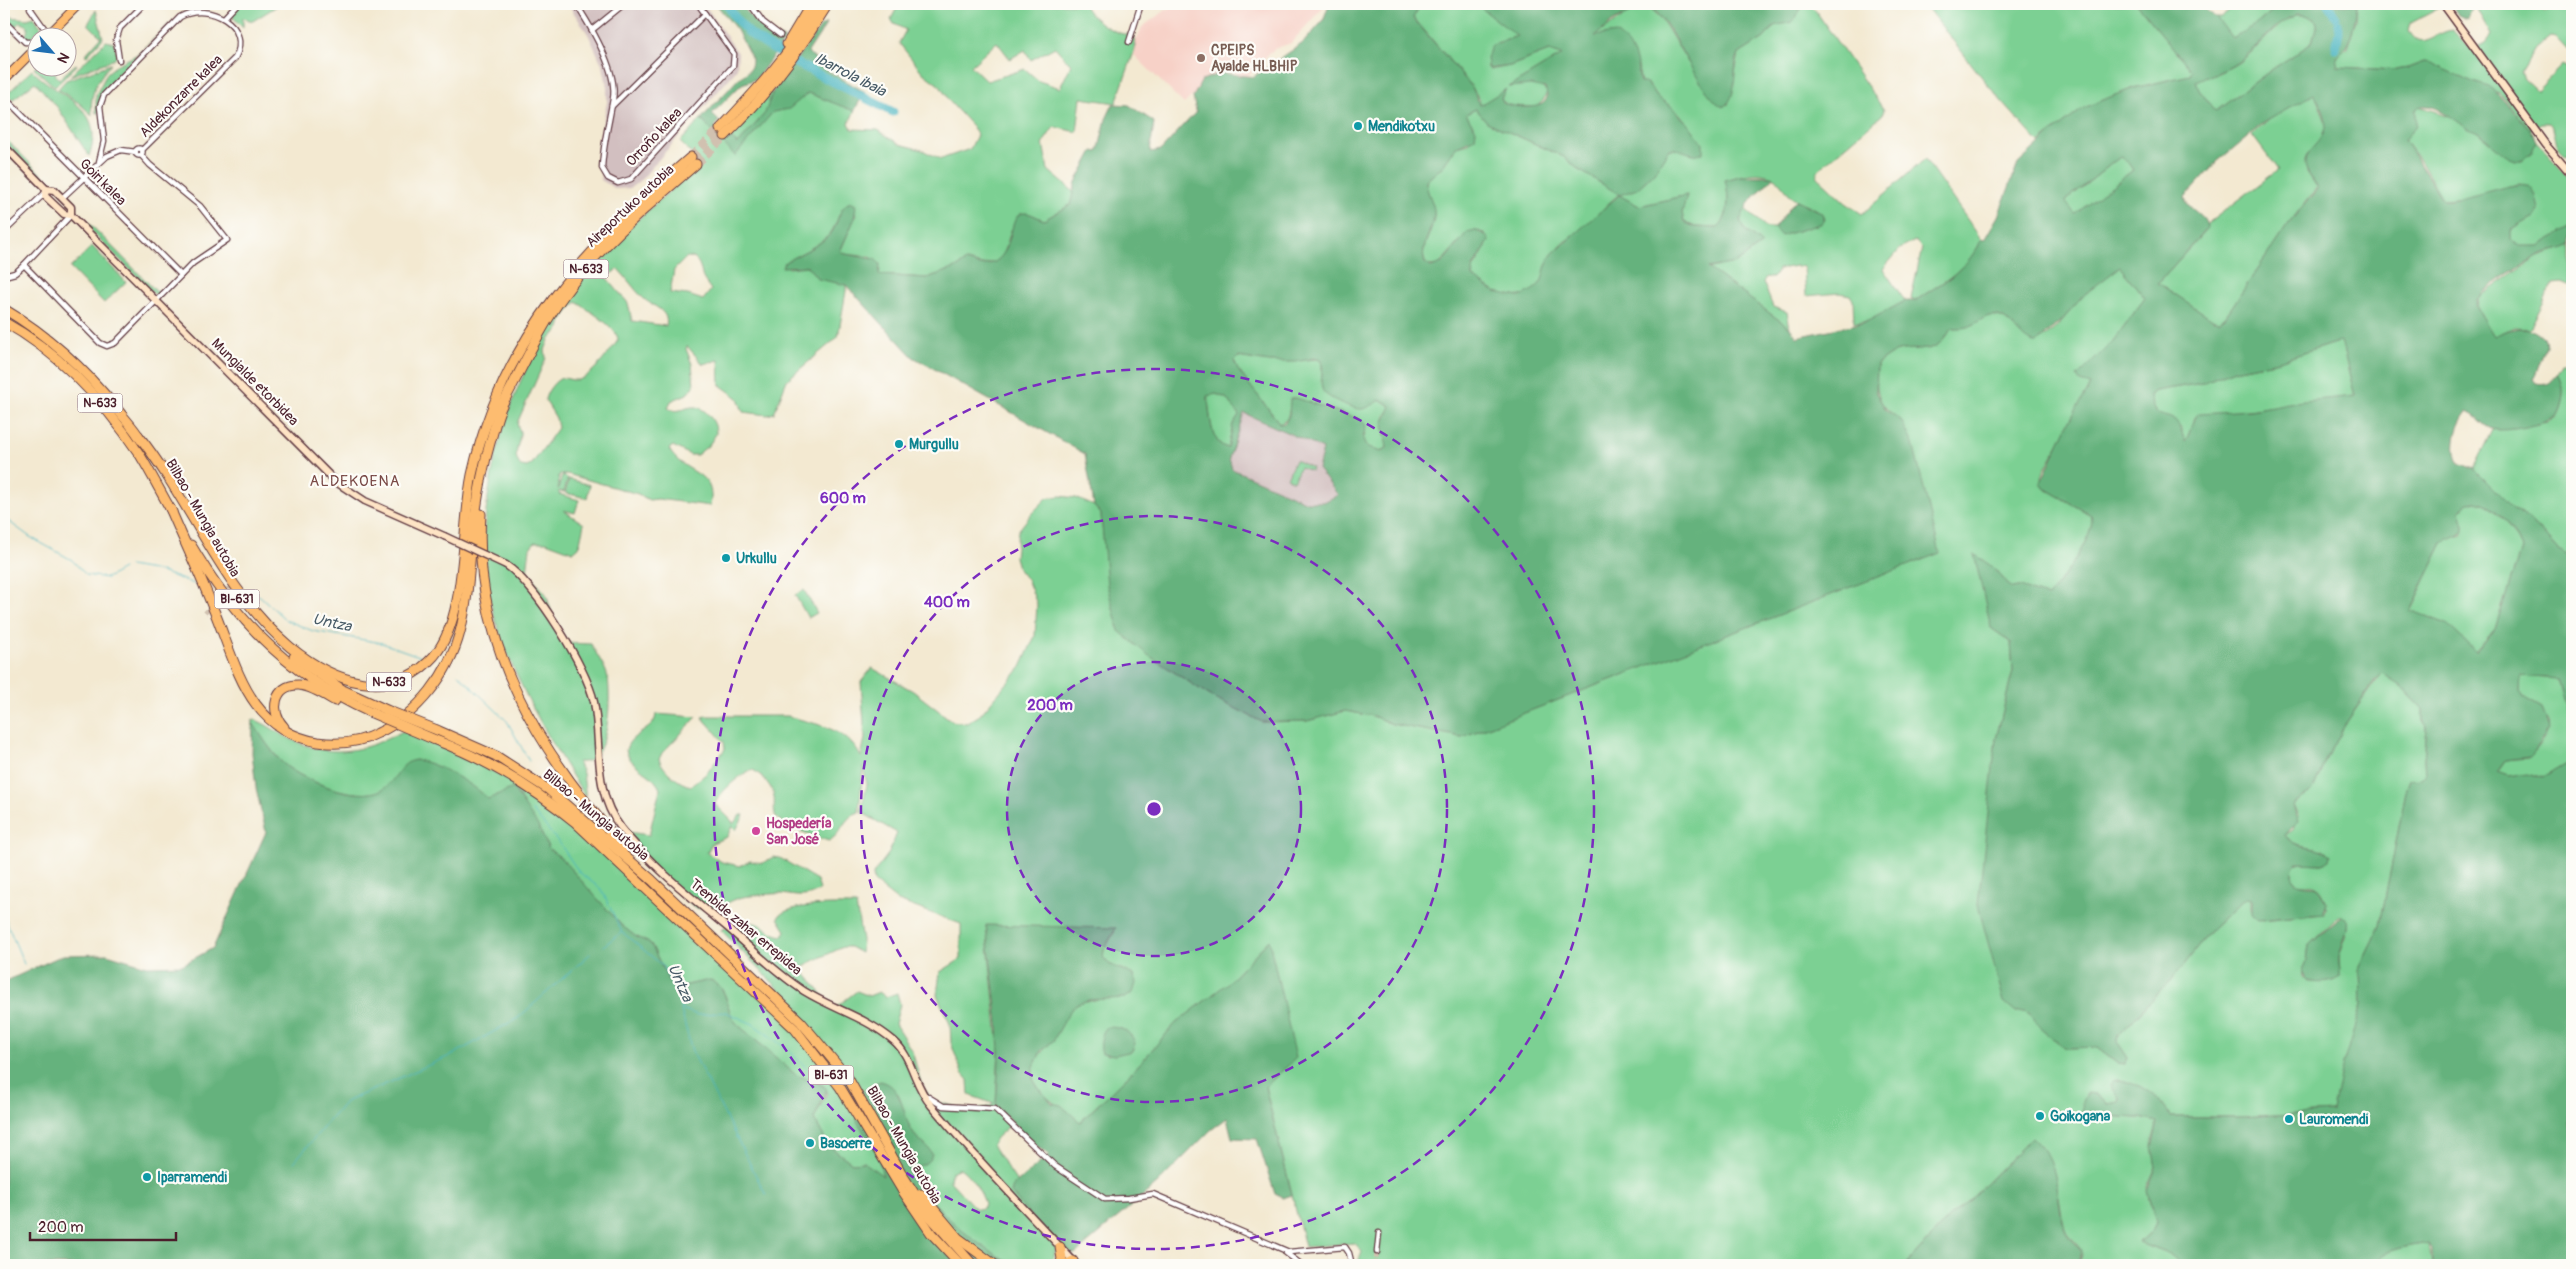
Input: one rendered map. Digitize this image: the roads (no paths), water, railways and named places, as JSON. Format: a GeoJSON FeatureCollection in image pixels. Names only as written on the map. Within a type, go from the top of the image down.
{"type":"FeatureCollection","features":[{"type":"Feature","properties":{"kind":"highway"},"geometry":{"type":"LineString","coordinates":[[757,90],[811,4]]}},
{"type":"Feature","properties":{"kind":"highway"},"geometry":{"type":"LineString","coordinates":[[819,4],[797,38],[722,133],[769,88],[830,4]]}},
{"type":"Feature","properties":{"kind":"highway","name":"Aireportuko autobia"},"geometry":{"type":"LineString","coordinates":[[506,398],[532,346],[577,278],[600,252],[693,160],[648,194],[593,248],[552,297],[519,352]]}},
{"type":"Feature","properties":{"kind":"highway","name":"Bilbao - Mungia autobia"},"geometry":{"type":"LineString","coordinates":[[4,309],[50,340],[78,365],[138,435],[200,545],[229,590],[247,612],[304,665],[387,715],[435,735],[496,756],[549,790],[652,880],[813,1034],[848,1078],[903,1176],[927,1213],[973,1265]]}},
{"type":"Feature","properties":{"kind":"highway","name":"Bilbao - Mungia autobia"},"geometry":{"type":"LineString","coordinates":[[4,322],[54,358],[96,398],[140,456],[223,596],[259,637],[299,671],[338,697],[365,710],[387,715]]}},
{"type":"Feature","properties":{"kind":"highway","name":"N-633"},"geometry":{"type":"LineString","coordinates":[[138,435],[162,465],[200,534],[234,587],[268,626],[308,661],[339,678],[366,684],[389,682],[408,676],[425,664],[435,655],[450,628],[458,591],[468,498],[477,455],[500,388],[519,352]]}},
{"type":"Feature","properties":{"kind":"highway","name":"N-633"},"geometry":{"type":"LineString","coordinates":[[472,538],[474,496],[482,456],[491,421],[519,352]]}},
{"type":"Feature","properties":{"kind":"highway"},"geometry":{"type":"LineString","coordinates":[[506,398],[488,468],[481,516],[481,572],[491,626],[512,684],[542,743],[583,802],[652,880]]}},
{"type":"Feature","properties":{"kind":"highway","name":"N-633"},"geometry":{"type":"LineString","coordinates":[[311,741],[343,744],[372,737],[399,722],[427,695],[449,661],[460,633],[466,602],[472,538],[483,469],[496,422],[506,398]]}},
{"type":"Feature","properties":{"kind":"highway"},"geometry":{"type":"LineString","coordinates":[[170,508],[250,697],[275,726],[291,736],[311,741]]}},
{"type":"Feature","properties":{"kind":"highway"},"geometry":{"type":"LineString","coordinates":[[311,741],[284,727],[275,715],[278,697],[288,687],[298,685],[307,687],[345,706],[365,710]]}},
{"type":"Feature","properties":{"kind":"highway","name":"Bilbao - Mungia autobia"},"geometry":{"type":"LineString","coordinates":[[435,735],[499,768],[545,797],[575,822],[795,1029],[840,1087],[902,1190],[941,1245],[961,1265]]}},
{"type":"Feature","properties":{"kind":"highway"},"geometry":{"type":"LineString","coordinates":[[883,1138],[920,1194],[943,1223],[958,1238],[995,1265]]}},
{"type":"Feature","properties":{"kind":"highway"},"geometry":{"type":"LineString","coordinates":[[941,1245],[944,1254],[954,1265]]}},
{"type":"Feature","properties":{"kind":"highway"},"geometry":{"type":"LineString","coordinates":[[1060,1247],[1062,1259],[1060,1265]]}},
{"type":"Feature","properties":{"kind":"main road"},"geometry":{"type":"LineString","coordinates":[[53,28],[79,4]]}},
{"type":"Feature","properties":{"kind":"main road"},"geometry":{"type":"LineString","coordinates":[[4,80],[28,56]]}},
{"type":"Feature","properties":{"kind":"street"},"geometry":{"type":"LineString","coordinates":[[29,4],[42,28]]}},
{"type":"Feature","properties":{"kind":"street"},"geometry":{"type":"LineString","coordinates":[[119,60],[116,40],[120,28],[144,4]]}},
{"type":"Feature","properties":{"kind":"street"},"geometry":{"type":"LineString","coordinates":[[99,162],[104,145],[100,106],[104,95],[170,23],[198,10],[214,13],[224,18],[237,4]]}},
{"type":"Feature","properties":{"kind":"street","name":"Orroño kalea"},"geometry":{"type":"LineString","coordinates":[[576,4],[592,30],[610,69],[614,98],[611,106],[602,168],[604,174],[613,181],[624,182],[631,179],[734,66],[734,54],[705,14]]}},
{"type":"Feature","properties":{"kind":"street"},"geometry":{"type":"LineString","coordinates":[[592,30],[624,4]]}},
{"type":"Feature","properties":{"kind":"street"},"geometry":{"type":"LineString","coordinates":[[611,106],[705,14],[698,4]]}},
{"type":"Feature","properties":{"kind":"street"},"geometry":{"type":"LineString","coordinates":[[750,4],[763,22],[780,35]]}},
{"type":"Feature","properties":{"kind":"street"},"geometry":{"type":"LineString","coordinates":[[1128,42],[1141,4]]}},
{"type":"Feature","properties":{"kind":"street"},"geometry":{"type":"LineString","coordinates":[[2443,4],[2540,138],[2572,175]]}},
{"type":"Feature","properties":{"kind":"street","name":"Aldekonzarre kalea"},"geometry":{"type":"LineString","coordinates":[[142,152],[235,58],[240,45],[238,37],[224,18]]}},
{"type":"Feature","properties":{"kind":"street"},"geometry":{"type":"LineString","coordinates":[[4,21],[25,42],[28,42]]}},
{"type":"Feature","properties":{"kind":"street","name":"Goiri kalea"},"geometry":{"type":"LineString","coordinates":[[10,103],[180,275]]}},
{"type":"Feature","properties":{"kind":"street"},"geometry":{"type":"LineString","coordinates":[[104,145],[112,152]]}},
{"type":"Feature","properties":{"kind":"street","name":"Mungialde etorbidea"},"geometry":{"type":"LineString","coordinates":[[4,146],[45,191],[45,196],[64,214],[70,214],[344,488],[380,508],[506,565]]}},
{"type":"Feature","properties":{"kind":"street"},"geometry":{"type":"LineString","coordinates":[[24,265],[104,345],[115,343],[193,263],[227,240],[200,206],[150,165],[142,152],[138,156],[136,152],[121,150],[112,152],[62,198]]}},
{"type":"Feature","properties":{"kind":"street","name":"Mungialde etorbidea"},"geometry":{"type":"LineString","coordinates":[[45,191],[54,190],[71,207],[70,214]]}},
{"type":"Feature","properties":{"kind":"street"},"geometry":{"type":"LineString","coordinates":[[4,232],[45,191]]}},
{"type":"Feature","properties":{"kind":"street"},"geometry":{"type":"LineString","coordinates":[[4,276],[14,273],[24,265],[70,214]]}},
{"type":"Feature","properties":{"kind":"street","name":"Trenbide zahar errepidea"},"geometry":{"type":"LineString","coordinates":[[506,565],[518,574],[531,590],[584,673],[594,701],[602,787],[608,806],[622,828],[676,884],[788,979],[814,997],[861,1019],[892,1039],[905,1054],[923,1094],[1060,1247],[1071,1264]]}},
{"type":"Feature","properties":{"kind":"street"},"geometry":{"type":"LineString","coordinates":[[923,1094],[943,1106],[995,1109],[1055,1166],[1105,1199],[1129,1198],[1152,1194],[1288,1252],[1345,1247],[1349,1253],[1352,1265]]}},
{"type":"Feature","properties":{"kind":"street"},"geometry":{"type":"LineString","coordinates":[[1377,1252],[1379,1233]]}},
{"type":"Feature","properties":{"kind":"street"},"geometry":{"type":"LineString","coordinates":[[1283,1250],[1302,1265]]}},
{"type":"Feature","properties":{"kind":"waterway","name":"Ibarrola ibaia"},"geometry":{"type":"LineString","coordinates":[[727,4],[737,20],[748,32],[778,52]]}},
{"type":"Feature","properties":{"kind":"waterway"},"geometry":{"type":"LineString","coordinates":[[2328,4],[2336,17]]}},
{"type":"Feature","properties":{"kind":"waterway"},"geometry":{"type":"LineString","coordinates":[[2336,49],[2339,31],[2338,24]]}},
{"type":"Feature","properties":{"kind":"waterway","name":"Ibarrola ibaia"},"geometry":{"type":"LineString","coordinates":[[794,62],[893,112]]}},
{"type":"Feature","properties":{"kind":"waterway","name":"Untza"},"geometry":{"type":"LineString","coordinates":[[4,518],[30,537],[72,560],[86,575],[107,578],[123,569]]}},
{"type":"Feature","properties":{"kind":"waterway","name":"Untza"},"geometry":{"type":"LineString","coordinates":[[129,566],[159,571],[194,584]]}},
{"type":"Feature","properties":{"kind":"waterway","name":"Untza"},"geometry":{"type":"LineString","coordinates":[[247,591],[260,596],[286,620],[313,631],[382,643],[422,657]]}},
{"type":"Feature","properties":{"kind":"waterway","name":"Untza"},"geometry":{"type":"LineString","coordinates":[[458,674],[507,721],[529,761]]}},
{"type":"Feature","properties":{"kind":"waterway","name":"Untza"},"geometry":{"type":"LineString","coordinates":[[532,810],[560,844],[579,872],[601,889],[622,932],[662,965],[677,995],[692,1051],[766,1195]]}},
{"type":"Feature","properties":{"kind":"waterway"},"geometry":{"type":"LineString","coordinates":[[4,916],[24,964]]}},
{"type":"Feature","properties":{"kind":"waterway"},"geometry":{"type":"LineString","coordinates":[[603,946],[622,932]]}},
{"type":"Feature","properties":{"kind":"waterway"},"geometry":{"type":"LineString","coordinates":[[294,1162],[345,1102],[454,1054],[518,1018],[590,954]]}},
{"type":"Feature","properties":{"kind":"waterway"},"geometry":{"type":"LineString","coordinates":[[681,1009],[698,1015],[726,1012],[753,1024],[786,1048],[820,1081]]}},
{"type":"Feature","properties":{"kind":"tunnel"},"geometry":{"type":"LineString","coordinates":[[691,157],[720,129]]}},
{"type":"Feature","properties":{"kind":"tunnel"},"geometry":{"type":"LineString","coordinates":[[696,164],[725,136]]}},
{"type":"Feature","properties":{"kind":"tunnel"},"geometry":{"type":"LineString","coordinates":[[205,613],[234,583]]}},
{"type":"Feature","properties":{"kind":"tunnel"},"geometry":{"type":"LineString","coordinates":[[1375,1265],[1377,1252]]}},
{"type":"Feature","properties":{"kind":"place","name":"CPEIPS Ayalde HLBHIP"},"geometry":{"type":"Point","coordinates":[1201,58]}},
{"type":"Feature","properties":{"kind":"place","name":"Mendikotxu"},"geometry":{"type":"Point","coordinates":[1358,126]}},
{"type":"Feature","properties":{"kind":"place","name":"Murgullu"},"geometry":{"type":"Point","coordinates":[899,444]}},
{"type":"Feature","properties":{"kind":"place","name":"Urkullu"},"geometry":{"type":"Point","coordinates":[726,558]}},
{"type":"Feature","properties":{"kind":"place","name":"Hospedería San José"},"geometry":{"type":"Point","coordinates":[756,831]}},
{"type":"Feature","properties":{"kind":"place","name":"Goikogana"},"geometry":{"type":"Point","coordinates":[2040,1116]}},
{"type":"Feature","properties":{"kind":"place","name":"Lauromendi"},"geometry":{"type":"Point","coordinates":[2289,1119]}},
{"type":"Feature","properties":{"kind":"place","name":"Basoerre"},"geometry":{"type":"Point","coordinates":[810,1143]}},
{"type":"Feature","properties":{"kind":"place","name":"Iparramendi"},"geometry":{"type":"Point","coordinates":[147,1177]}},
{"type":"Feature","properties":{"kind":"district","name":"ALDEKOENA"},"geometry":{"type":"Point","coordinates":[355,481]}}]}
